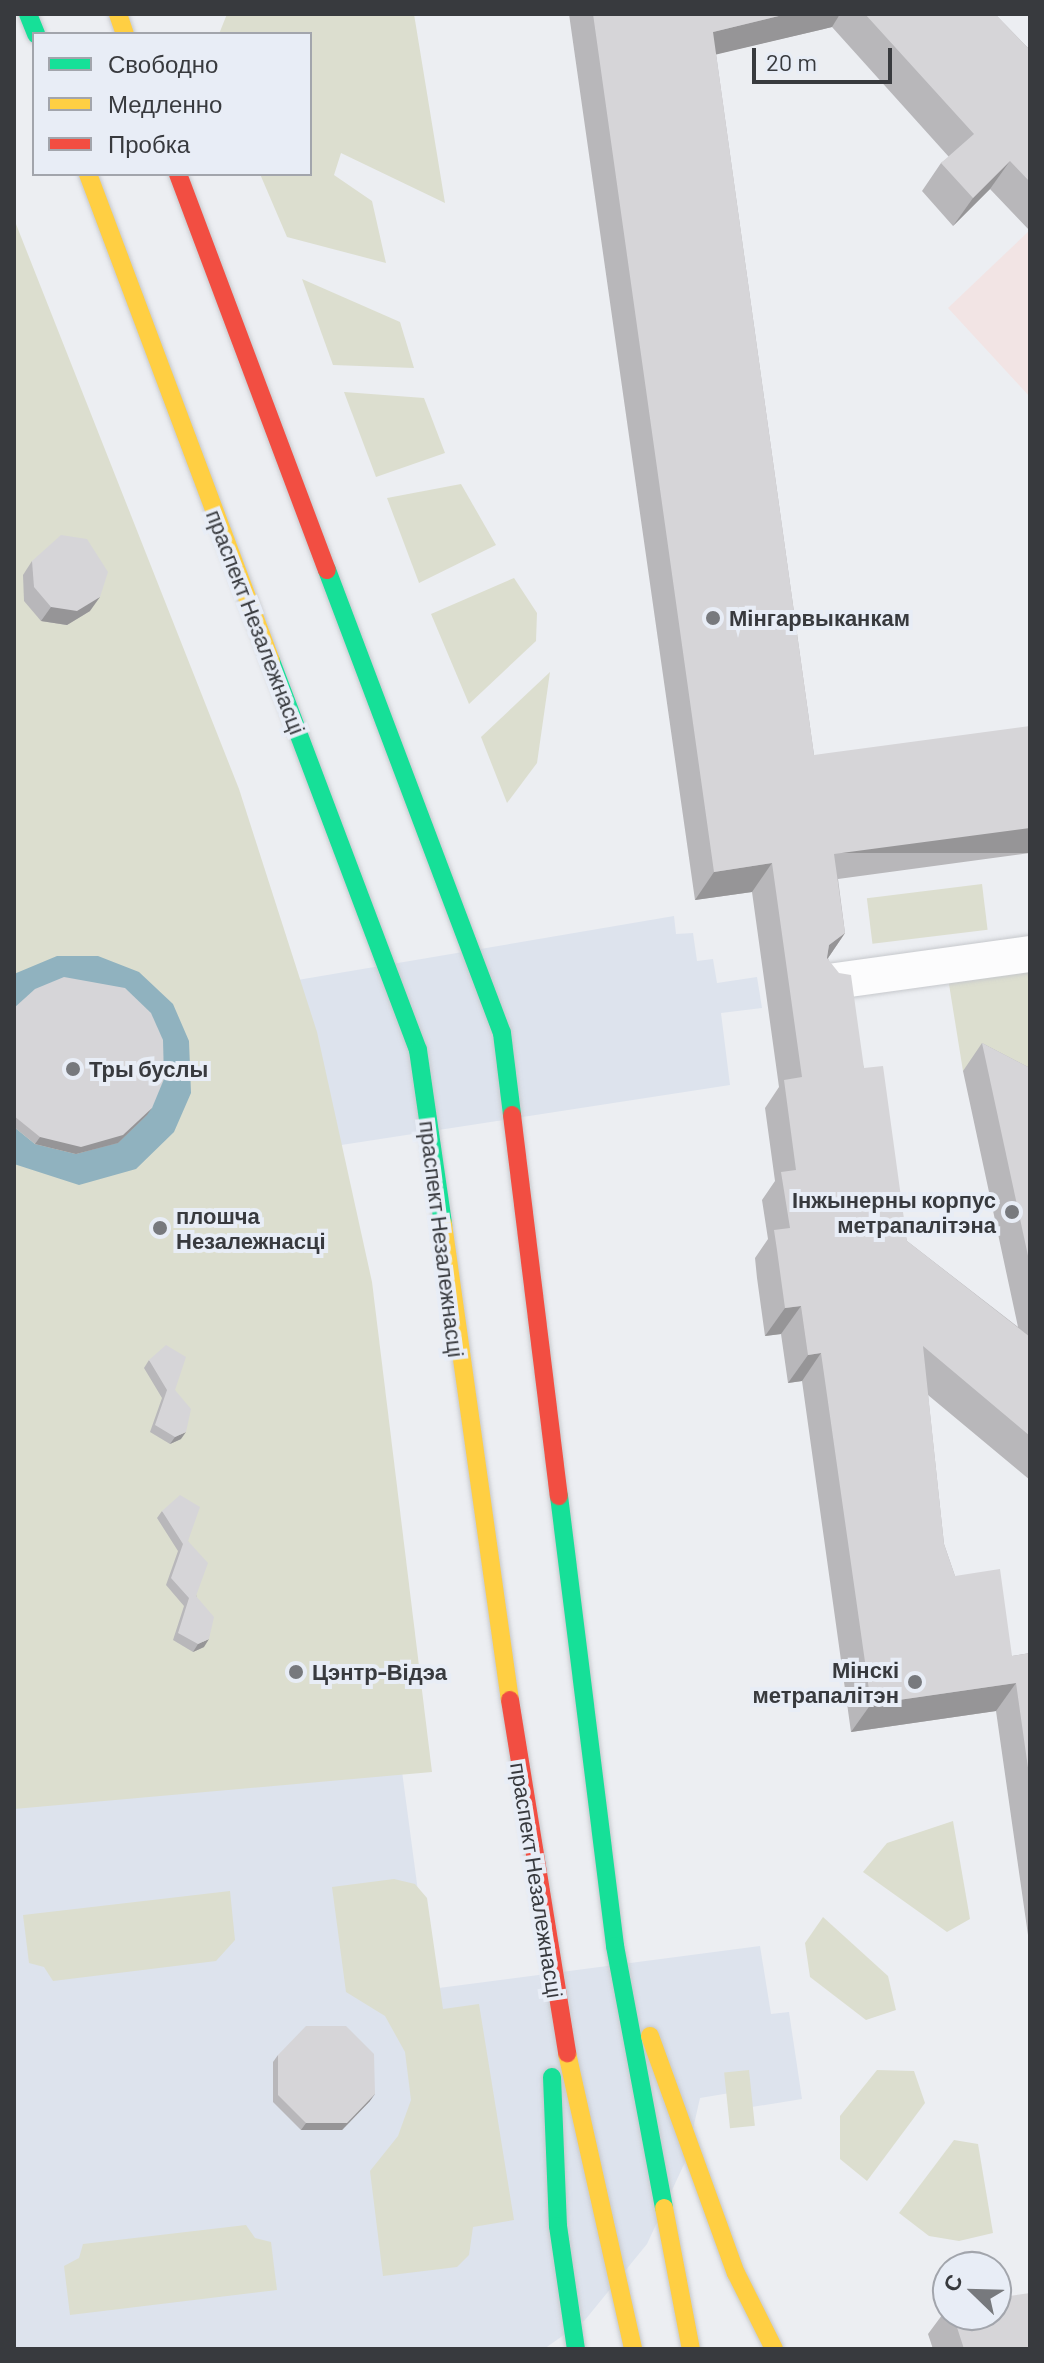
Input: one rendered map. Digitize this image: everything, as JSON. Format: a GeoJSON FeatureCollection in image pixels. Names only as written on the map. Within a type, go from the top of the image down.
{"type":"FeatureCollection","features":[{"type":"Feature","properties":{"kind":"main road","name":"праспект Незалежнасці"},"geometry":{"type":"LineString","coordinates":[[89,176],[418,1050],[547,1961],[633,2349]]}},
{"type":"Feature","properties":{"kind":"main road"},"geometry":{"type":"LineString","coordinates":[[179,176],[502,1033],[615,1946],[691,2349]]}},
{"type":"Feature","properties":{"kind":"main road"},"geometry":{"type":"LineString","coordinates":[[615,1946],[736,2273],[774,2349]]}},
{"type":"Feature","properties":{"kind":"main road"},"geometry":{"type":"LineString","coordinates":[[547,1961],[558,2226],[576,2349]]}},
{"type":"Feature","properties":{"kind":"street"},"geometry":{"type":"LineString","coordinates":[[828,982],[1030,954]]}},
{"type":"Feature","properties":{"kind":"shaded area"},"geometry":{"type":"Polygon","coordinates":[[[227,14],[414,14],[445,203],[341,153],[334,175],[372,201],[386,263],[287,237],[261,176],[312,176],[312,32],[220,32],[227,14]]]}},
{"type":"Feature","properties":{"kind":"shaded area"},"geometry":{"type":"Polygon","coordinates":[[[14,219],[239,789],[317,1032],[372,1282],[432,1772],[14,1809],[14,219]]]}},
{"type":"Feature","properties":{"kind":"shaded area"},"geometry":{"type":"Polygon","coordinates":[[[1030,230],[1030,397],[948,308],[1030,230]]]}},
{"type":"Feature","properties":{"kind":"shaded area"},"geometry":{"type":"Polygon","coordinates":[[[302,279],[400,322],[414,368],[333,365],[302,279]]]}},
{"type":"Feature","properties":{"kind":"shaded area"},"geometry":{"type":"Polygon","coordinates":[[[14,337],[280,983],[674,916],[676,934],[693,933],[697,961],[713,959],[717,983],[757,977],[762,1008],[721,1013],[730,1085],[296,1152],[374,1561],[431,1989],[760,1946],[771,2014],[789,2012],[802,2099],[752,2107],[748,2090],[700,2098],[686,2160],[647,2244],[585,2320],[544,2349],[14,2349],[14,337]]]}},
{"type":"Feature","properties":{"kind":"shaded area"},"geometry":{"type":"Polygon","coordinates":[[[344,392],[424,398],[445,453],[376,477],[344,392]]]}},
{"type":"Feature","properties":{"kind":"shaded area"},"geometry":{"type":"Polygon","coordinates":[[[461,484],[496,545],[419,583],[387,498],[461,484]]]}},
{"type":"Feature","properties":{"kind":"shaded area"},"geometry":{"type":"Polygon","coordinates":[[[514,578],[537,613],[536,641],[469,704],[431,614],[514,578]]]}},
{"type":"Feature","properties":{"kind":"shaded area"},"geometry":{"type":"Polygon","coordinates":[[[550,672],[537,763],[507,803],[481,737],[550,672]]]}},
{"type":"Feature","properties":{"kind":"shaded area"},"geometry":{"type":"Polygon","coordinates":[[[982,884],[988,930],[872,944],[867,898],[982,884]]]}},
{"type":"Feature","properties":{"kind":"shaded area"},"geometry":{"type":"Polygon","coordinates":[[[1030,969],[1030,1093],[963,1071],[948,978],[1030,969]]]}},
{"type":"Feature","properties":{"kind":"shaded area"},"geometry":{"type":"Polygon","coordinates":[[[953,1821],[970,1919],[947,1932],[863,1872],[887,1843],[953,1821]]]}},
{"type":"Feature","properties":{"kind":"shaded area"},"geometry":{"type":"Polygon","coordinates":[[[394,1879],[415,1884],[427,1898],[443,2009],[479,2004],[514,2220],[473,2227],[469,2255],[457,2267],[383,2276],[370,2171],[398,2136],[411,2100],[405,2052],[385,2016],[346,1992],[332,1887],[394,1879]]]}},
{"type":"Feature","properties":{"kind":"shaded area"},"geometry":{"type":"Polygon","coordinates":[[[230,1891],[235,1940],[216,1961],[53,1981],[44,1967],[29,1963],[23,1915],[230,1891]]]}},
{"type":"Feature","properties":{"kind":"shaded area"},"geometry":{"type":"Polygon","coordinates":[[[823,1917],[888,1976],[896,2010],[866,2020],[810,1977],[805,1943],[823,1917]]]}},
{"type":"Feature","properties":{"kind":"shaded area"},"geometry":{"type":"Polygon","coordinates":[[[749,2070],[755,2126],[730,2128],[724,2073],[749,2070]]]}},
{"type":"Feature","properties":{"kind":"shaded area"},"geometry":{"type":"Polygon","coordinates":[[[877,2070],[914,2071],[925,2103],[867,2181],[840,2159],[840,2116],[877,2070]]]}},
{"type":"Feature","properties":{"kind":"shaded area"},"geometry":{"type":"Polygon","coordinates":[[[954,2140],[978,2144],[993,2233],[959,2241],[929,2236],[899,2213],[954,2140]]]}},
{"type":"Feature","properties":{"kind":"shaded area"},"geometry":{"type":"Polygon","coordinates":[[[246,2225],[255,2238],[271,2242],[277,2290],[70,2315],[64,2266],[79,2258],[83,2244],[246,2225]]]}},
{"type":"Feature","properties":{"kind":"water"},"geometry":{"type":"Polygon","coordinates":[[[57,956],[98,956],[139,972],[173,1004],[189,1041],[191,1093],[174,1132],[136,1169],[79,1185],[14,1164],[14,1127],[35,1144],[76,1154],[118,1142],[14,1011],[14,974],[57,956]]]}},
{"type":"Feature","properties":{"kind":"building"},"geometry":{"type":"Polygon","coordinates":[[[593,14],[787,14],[713,32],[814,755],[1030,726],[1030,828],[834,854],[845,933],[829,945],[827,958],[839,973],[851,975],[864,1068],[883,1066],[907,1241],[1030,1337],[1030,1436],[923,1346],[944,1544],[955,1576],[1000,1569],[1012,1656],[1030,1653],[1030,1782],[1016,1683],[871,1704],[821,1353],[808,1355],[801,1306],[785,1308],[774,1230],[790,1228],[781,1172],[796,1170],[784,1080],[802,1077],[772,863],[714,872],[593,14]]]}},
{"type":"Feature","properties":{"kind":"building"},"geometry":{"type":"Polygon","coordinates":[[[865,14],[995,14],[1030,50],[1030,182],[1010,161],[973,198],[941,163],[974,134],[865,14]]]}},
{"type":"Feature","properties":{"kind":"building"},"geometry":{"type":"Polygon","coordinates":[[[61,535],[87,539],[108,572],[100,597],[77,611],[51,607],[34,587],[32,561],[61,535]]]}},
{"type":"Feature","properties":{"kind":"building"},"geometry":{"type":"Polygon","coordinates":[[[64,977],[125,988],[151,1013],[163,1040],[164,1079],[152,1108],[123,1135],[81,1147],[40,1137],[14,1116],[14,1008],[35,989],[64,977]]]}},
{"type":"Feature","properties":{"kind":"building"},"geometry":{"type":"Polygon","coordinates":[[[982,1043],[1030,1068],[1030,1265],[982,1043]]]}},
{"type":"Feature","properties":{"kind":"building"},"geometry":{"type":"Polygon","coordinates":[[[166,1345],[186,1357],[175,1390],[191,1409],[186,1432],[175,1437],[155,1425],[167,1390],[149,1360],[166,1345]]]}},
{"type":"Feature","properties":{"kind":"building"},"geometry":{"type":"Polygon","coordinates":[[[180,1495],[200,1507],[188,1541],[208,1563],[196,1596],[214,1617],[209,1639],[198,1644],[178,1633],[189,1598],[171,1578],[183,1544],[162,1511],[180,1495]]]}},
{"type":"Feature","properties":{"kind":"building"},"geometry":{"type":"Polygon","coordinates":[[[306,2026],[346,2026],[374,2054],[375,2094],[347,2123],[306,2123],[278,2095],[278,2055],[306,2026]]]}},
{"type":"Feature","properties":{"kind":"building"},"geometry":{"type":"Polygon","coordinates":[[[1030,2293],[1030,2349],[964,2349],[958,2331],[1012,2331],[1012,2296],[1030,2293]]]}},
{"type":"Feature","properties":{"kind":"traffic: fast"},"geometry":{"type":"LineString","coordinates":[[28,14],[35,32]]}},
{"type":"Feature","properties":{"kind":"traffic: fast"},"geometry":{"type":"LineString","coordinates":[[327,570],[502,1033],[512,1115]]}},
{"type":"Feature","properties":{"kind":"traffic: fast"},"geometry":{"type":"LineString","coordinates":[[271,661],[418,1050],[443,1224]]}},
{"type":"Feature","properties":{"kind":"traffic: fast"},"geometry":{"type":"LineString","coordinates":[[559,1496],[615,1946],[664,2208]]}},
{"type":"Feature","properties":{"kind":"traffic: fast"},"geometry":{"type":"LineString","coordinates":[[552,2077],[558,2226],[576,2349]]}},
{"type":"Feature","properties":{"kind":"traffic: slow"},"geometry":{"type":"LineString","coordinates":[[118,14],[124,32]]}},
{"type":"Feature","properties":{"kind":"traffic: slow"},"geometry":{"type":"LineString","coordinates":[[89,176],[271,661]]}},
{"type":"Feature","properties":{"kind":"traffic: slow"},"geometry":{"type":"LineString","coordinates":[[443,1224],[510,1700]]}},
{"type":"Feature","properties":{"kind":"traffic: slow"},"geometry":{"type":"LineString","coordinates":[[650,2036],[736,2273],[774,2349]]}},
{"type":"Feature","properties":{"kind":"traffic: slow"},"geometry":{"type":"LineString","coordinates":[[567,2053],[633,2349]]}},
{"type":"Feature","properties":{"kind":"traffic: slow"},"geometry":{"type":"LineString","coordinates":[[664,2208],[691,2349]]}},
{"type":"Feature","properties":{"kind":"traffic: jam"},"geometry":{"type":"LineString","coordinates":[[179,176],[327,570]]}},
{"type":"Feature","properties":{"kind":"traffic: jam"},"geometry":{"type":"LineString","coordinates":[[512,1115],[559,1496]]}},
{"type":"Feature","properties":{"kind":"traffic: jam"},"geometry":{"type":"LineString","coordinates":[[510,1700],[567,2053]]}},
{"type":"Feature","properties":{"kind":"place","name":"Мінгарвыканкам"},"geometry":{"type":"Point","coordinates":[713,618]}},
{"type":"Feature","properties":{"kind":"place","name":"Тры буслы"},"geometry":{"type":"Point","coordinates":[73,1069]}},
{"type":"Feature","properties":{"kind":"place","name":"Інжынерны корпус метрапалітэна"},"geometry":{"type":"Point","coordinates":[1012,1212]}},
{"type":"Feature","properties":{"kind":"place","name":"плошча Незалежнасці"},"geometry":{"type":"Point","coordinates":[160,1228]}},
{"type":"Feature","properties":{"kind":"place","name":"Цэнтр-Відэа"},"geometry":{"type":"Point","coordinates":[296,1672]}},
{"type":"Feature","properties":{"kind":"place","name":"Мінскі метрапалітэн"},"geometry":{"type":"Point","coordinates":[915,1682]}}]}
